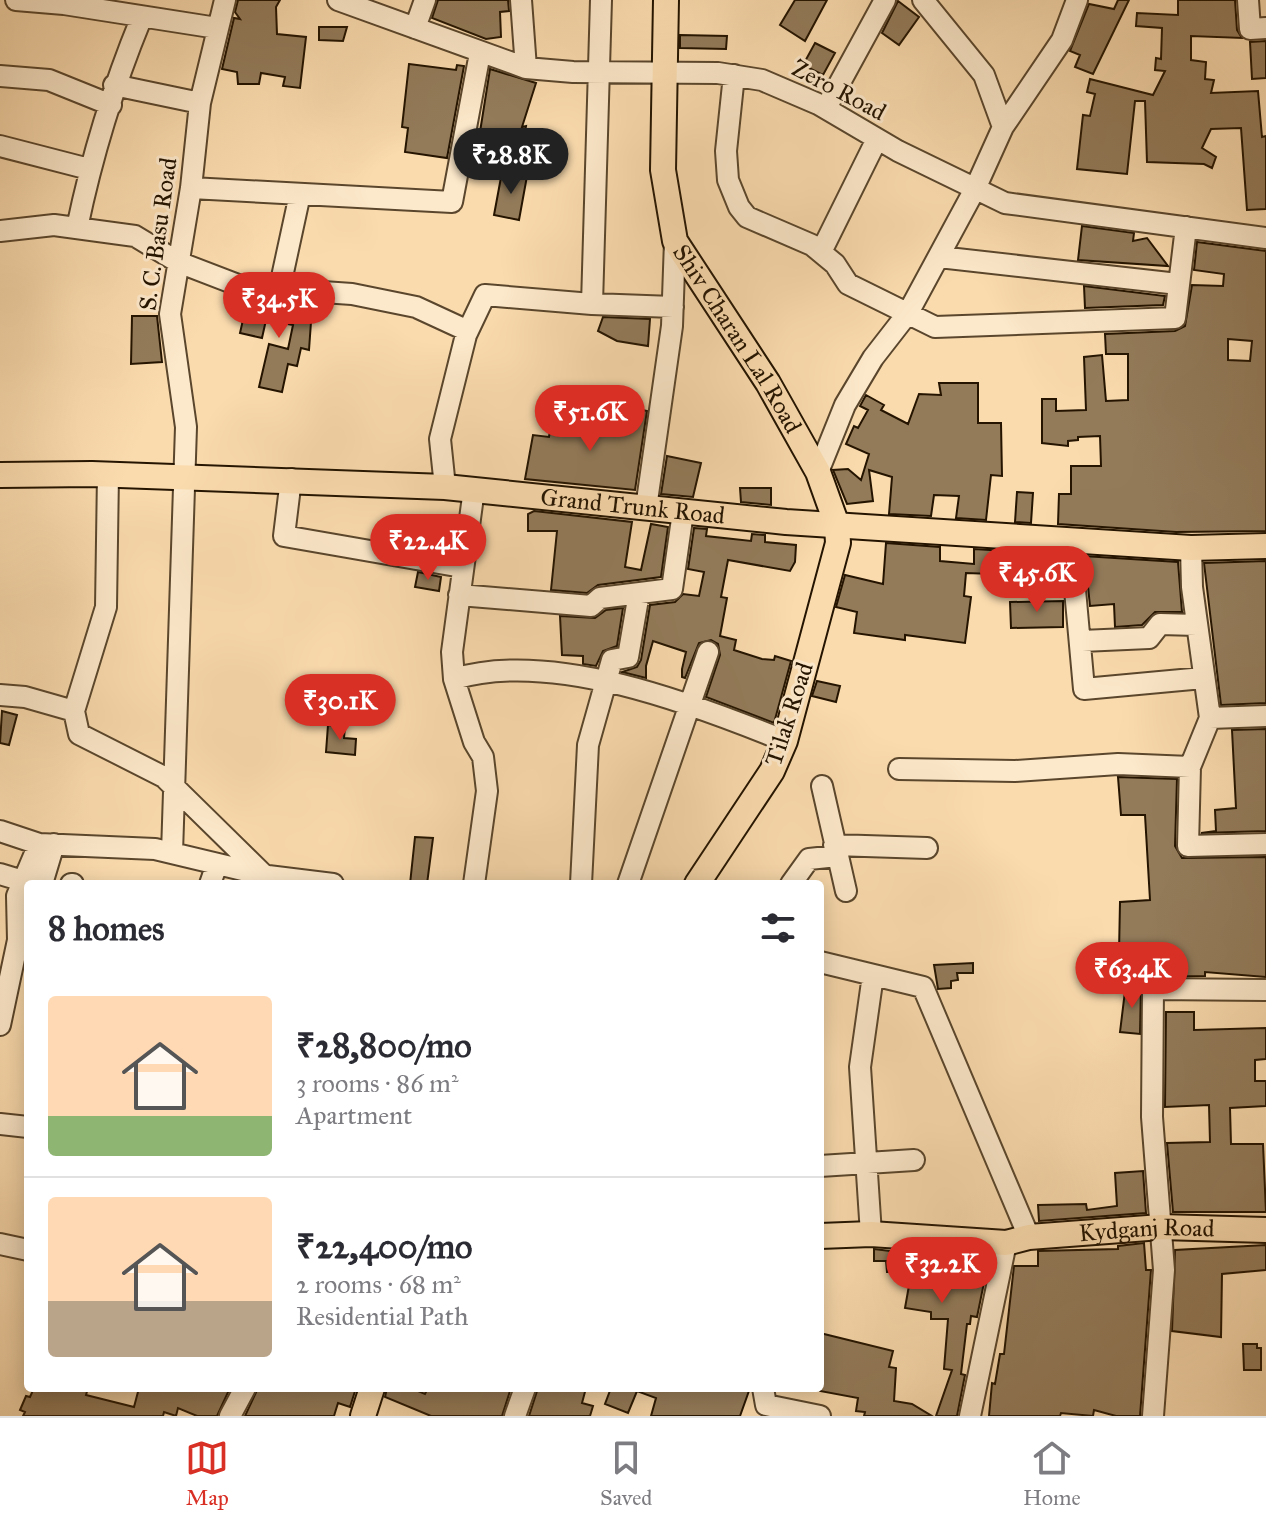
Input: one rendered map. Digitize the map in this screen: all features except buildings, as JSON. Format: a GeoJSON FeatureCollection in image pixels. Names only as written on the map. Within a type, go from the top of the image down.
{"type":"FeatureCollection","features":[{"type":"Feature","properties":{"kind":"main road","name":"Shiv Charan Lal Road"},"geometry":{"type":"LineString","coordinates":[[666,0],[663,170],[675,241],[768,383],[818,472],[837,525]]}},
{"type":"Feature","properties":{"kind":"main road","name":"Grand Trunk Road"},"geometry":{"type":"LineString","coordinates":[[0,475],[184,476],[445,487],[837,525],[1191,548],[1266,546]]}},
{"type":"Feature","properties":{"kind":"main road","name":"Tilak Road"},"geometry":{"type":"LineString","coordinates":[[700,880],[772,771],[785,741],[835,563],[837,525]]}},
{"type":"Feature","properties":{"kind":"main road","name":"Kydganj Road"},"geometry":{"type":"LineString","coordinates":[[824,1236],[871,1234],[1017,1240],[1161,1227],[1266,1230]]}},
{"type":"Feature","properties":{"kind":"main road"},"geometry":{"type":"LineString","coordinates":[[363,1416],[371,1392]]}},
{"type":"Feature","properties":{"kind":"street"},"geometry":{"type":"LineString","coordinates":[[16,0],[64,4],[141,19],[217,28]]}},
{"type":"Feature","properties":{"kind":"street","name":"S. C. Basu Road"},"geometry":{"type":"LineString","coordinates":[[172,853],[186,427],[170,314],[191,188],[200,103],[225,0]]}},
{"type":"Feature","properties":{"kind":"street"},"geometry":{"type":"LineString","coordinates":[[415,28],[425,0]]}},
{"type":"Feature","properties":{"kind":"street"},"geometry":{"type":"LineString","coordinates":[[521,0],[526,68]]}},
{"type":"Feature","properties":{"kind":"street"},"geometry":{"type":"LineString","coordinates":[[592,304],[601,0]]}},
{"type":"Feature","properties":{"kind":"street"},"geometry":{"type":"LineString","coordinates":[[826,108],[885,0]]}},
{"type":"Feature","properties":{"kind":"street"},"geometry":{"type":"LineString","coordinates":[[923,0],[984,75],[1003,127]]}},
{"type":"Feature","properties":{"kind":"street"},"geometry":{"type":"LineString","coordinates":[[818,472],[845,405],[873,358],[908,313],[975,189],[1003,127],[1062,40],[1077,0]]}},
{"type":"Feature","properties":{"kind":"street"},"geometry":{"type":"LineString","coordinates":[[1248,0],[1250,29],[1266,28]]}},
{"type":"Feature","properties":{"kind":"street","name":"Zero Road"},"geometry":{"type":"LineString","coordinates":[[342,1],[526,68],[599,72],[665,71],[762,80],[826,108],[877,139],[1005,203],[1244,235],[1266,235]]}},
{"type":"Feature","properties":{"kind":"street"},"geometry":{"type":"LineString","coordinates":[[77,228],[89,169],[112,95],[141,19]]}},
{"type":"Feature","properties":{"kind":"street"},"geometry":{"type":"LineString","coordinates":[[191,188],[452,202],[480,53]]}},
{"type":"Feature","properties":{"kind":"street"},"geometry":{"type":"LineString","coordinates":[[734,75],[726,151],[728,180],[739,207],[747,217],[821,252],[835,264],[848,284],[935,327],[1175,318],[1186,227]]}},
{"type":"Feature","properties":{"kind":"street"},"geometry":{"type":"LineString","coordinates":[[0,76],[49,80],[112,95],[200,103]]}},
{"type":"Feature","properties":{"kind":"street"},"geometry":{"type":"LineString","coordinates":[[821,252],[877,139]]}},
{"type":"Feature","properties":{"kind":"street"},"geometry":{"type":"LineString","coordinates":[[0,146],[89,169]]}},
{"type":"Feature","properties":{"kind":"street"},"geometry":{"type":"LineString","coordinates":[[0,231],[54,225],[135,236],[178,262],[277,300],[300,194]]}},
{"type":"Feature","properties":{"kind":"street"},"geometry":{"type":"LineString","coordinates":[[646,508],[673,307],[675,241]]}},
{"type":"Feature","properties":{"kind":"street"},"geometry":{"type":"LineString","coordinates":[[939,257],[1178,284]]}},
{"type":"Feature","properties":{"kind":"street"},"geometry":{"type":"LineString","coordinates":[[279,289],[352,294],[416,307],[468,331]]}},
{"type":"Feature","properties":{"kind":"street"},"geometry":{"type":"LineString","coordinates":[[445,487],[440,439],[468,331],[485,295],[673,307]]}},
{"type":"Feature","properties":{"kind":"street"},"geometry":{"type":"LineString","coordinates":[[108,474],[106,607],[74,711],[79,734],[164,777],[271,880]]}},
{"type":"Feature","properties":{"kind":"street"},"geometry":{"type":"LineString","coordinates":[[291,479],[284,536],[462,567]]}},
{"type":"Feature","properties":{"kind":"street"},"geometry":{"type":"LineString","coordinates":[[474,489],[452,652],[454,679],[474,742],[483,757],[487,791],[475,880]]}},
{"type":"Feature","properties":{"kind":"street"},"geometry":{"type":"LineString","coordinates":[[459,595],[591,606],[600,598],[672,589],[683,512]]}},
{"type":"Feature","properties":{"kind":"street"},"geometry":{"type":"LineString","coordinates":[[1191,548],[1197,625],[1210,718],[1190,767],[1188,846],[1266,844]]}},
{"type":"Feature","properties":{"kind":"street"},"geometry":{"type":"LineString","coordinates":[[1074,579],[1084,689],[1203,678]]}},
{"type":"Feature","properties":{"kind":"street"},"geometry":{"type":"LineString","coordinates":[[581,880],[588,745],[612,660],[628,657],[639,593]]}},
{"type":"Feature","properties":{"kind":"street"},"geometry":{"type":"LineString","coordinates":[[1082,641],[1149,638],[1160,624],[1197,625]]}},
{"type":"Feature","properties":{"kind":"street"},"geometry":{"type":"LineString","coordinates":[[629,880],[708,652]]}},
{"type":"Feature","properties":{"kind":"street"},"geometry":{"type":"LineString","coordinates":[[454,679],[474,673],[547,673],[604,681],[658,693],[785,741]]}},
{"type":"Feature","properties":{"kind":"street"},"geometry":{"type":"LineString","coordinates":[[0,695],[25,697],[74,711]]}},
{"type":"Feature","properties":{"kind":"street"},"geometry":{"type":"LineString","coordinates":[[1210,718],[1266,716]]}},
{"type":"Feature","properties":{"kind":"street"},"geometry":{"type":"LineString","coordinates":[[899,769],[1015,771],[1118,764],[1190,767]]}},
{"type":"Feature","properties":{"kind":"street"},"geometry":{"type":"LineString","coordinates":[[822,786],[846,891]]}},
{"type":"Feature","properties":{"kind":"street"},"geometry":{"type":"LineString","coordinates":[[0,831],[46,844],[172,853],[271,880]]}},
{"type":"Feature","properties":{"kind":"street"},"geometry":{"type":"LineString","coordinates":[[34,880],[46,844]]}},
{"type":"Feature","properties":{"kind":"street"},"geometry":{"type":"LineString","coordinates":[[794,880],[809,859],[835,850],[927,848]]}},
{"type":"Feature","properties":{"kind":"street"},"geometry":{"type":"LineString","coordinates":[[211,880],[217,864]]}},
{"type":"Feature","properties":{"kind":"street"},"geometry":{"type":"LineString","coordinates":[[0,874],[24,881]]}},
{"type":"Feature","properties":{"kind":"street"},"geometry":{"type":"LineString","coordinates":[[0,1025],[18,940],[17,896],[24,890]]}},
{"type":"Feature","properties":{"kind":"street"},"geometry":{"type":"LineString","coordinates":[[824,963],[923,987],[1017,1240],[970,1416]]}},
{"type":"Feature","properties":{"kind":"street"},"geometry":{"type":"LineString","coordinates":[[871,1234],[860,1067],[873,975]]}},
{"type":"Feature","properties":{"kind":"street"},"geometry":{"type":"LineString","coordinates":[[1153,1416],[1164,1270],[1152,1117],[1153,989],[1266,990]]}},
{"type":"Feature","properties":{"kind":"street"},"geometry":{"type":"LineString","coordinates":[[0,1124],[24,1127]]}},
{"type":"Feature","properties":{"kind":"street"},"geometry":{"type":"LineString","coordinates":[[824,1166],[914,1160]]}},
{"type":"Feature","properties":{"kind":"street"},"geometry":{"type":"LineString","coordinates":[[0,1244],[24,1249]]}},
{"type":"Feature","properties":{"kind":"street"},"geometry":{"type":"LineString","coordinates":[[230,1416],[243,1392]]}},
{"type":"Feature","properties":{"kind":"street"},"geometry":{"type":"LineString","coordinates":[[515,1416],[524,1392]]}},
{"type":"Feature","properties":{"kind":"street"},"geometry":{"type":"LineString","coordinates":[[765,1403],[820,1416]]}}]}
